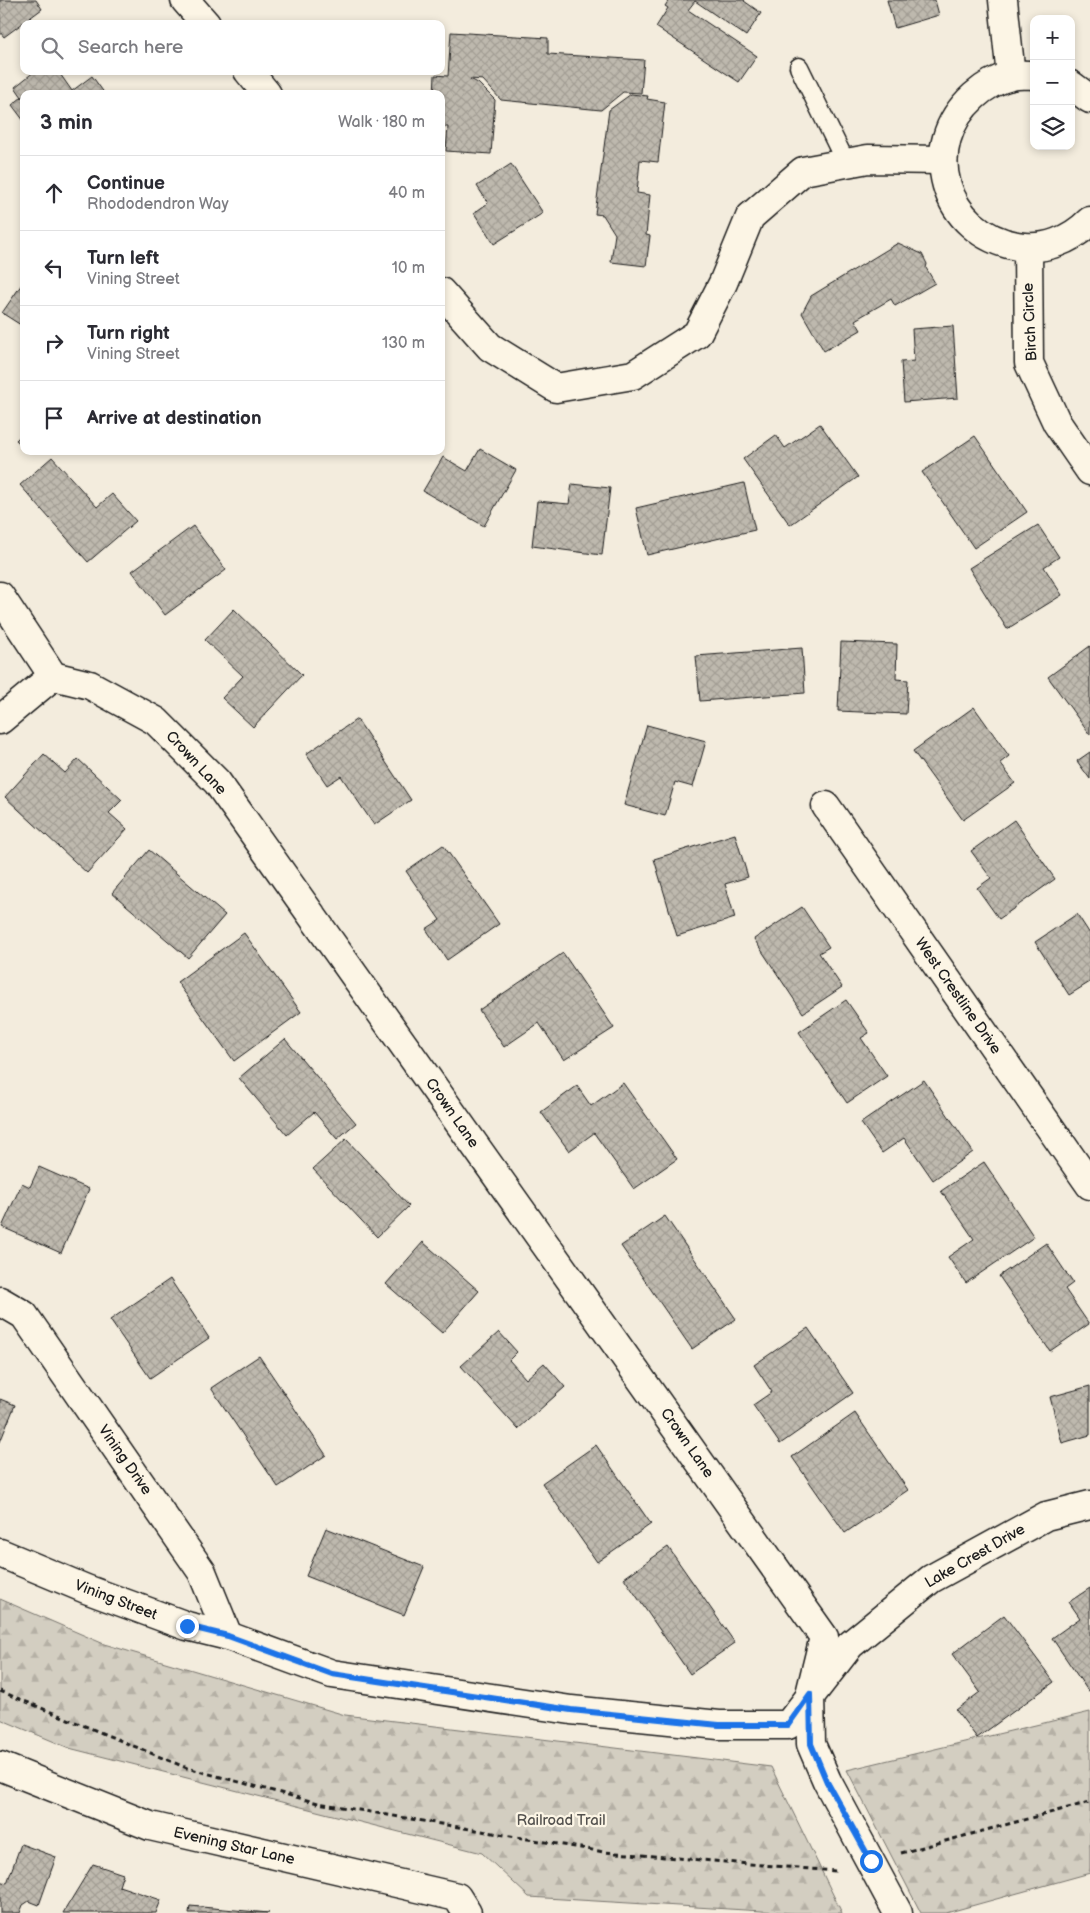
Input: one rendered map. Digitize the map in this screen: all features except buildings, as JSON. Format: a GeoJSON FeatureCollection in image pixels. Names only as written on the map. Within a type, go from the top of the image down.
{"type":"FeatureCollection","features":[{"type":"Feature","properties":{"kind":"street"},"geometry":{"type":"LineString","coordinates":[[185,0],[202,20]]}},
{"type":"Feature","properties":{"kind":"street"},"geometry":{"type":"LineString","coordinates":[[1003,0],[1022,75],[984,87],[961,107],[948,133],[943,160],[946,187],[958,211],[977,230],[1001,243],[1028,248],[1055,244],[1079,232],[1090,221]]}},
{"type":"Feature","properties":{"kind":"street"},"geometry":{"type":"LineString","coordinates":[[251,75],[265,90]]}},
{"type":"Feature","properties":{"kind":"street"},"geometry":{"type":"LineString","coordinates":[[1075,88],[1090,99]]}},
{"type":"Feature","properties":{"kind":"street"},"geometry":{"type":"LineString","coordinates":[[445,296],[490,347],[556,388],[633,375],[696,334],[723,283],[750,217],[803,171],[868,159],[943,160]]}},
{"type":"Feature","properties":{"kind":"street","name":"Birch Circle"},"geometry":{"type":"LineString","coordinates":[[1028,248],[1029,363],[1057,423],[1090,470]]}},
{"type":"Feature","properties":{"kind":"street"},"geometry":{"type":"LineString","coordinates":[[0,596],[53,676],[0,720]]}},
{"type":"Feature","properties":{"kind":"street","name":"Crown Lane"},"geometry":{"type":"LineString","coordinates":[[53,676],[90,685],[156,721],[217,782],[824,1637],[810,1694]]}},
{"type":"Feature","properties":{"kind":"street","name":"West Crestline Drive"},"geometry":{"type":"LineString","coordinates":[[826,806],[1090,1185]]}},
{"type":"Feature","properties":{"kind":"street","name":"Vining Drive"},"geometry":{"type":"LineString","coordinates":[[0,1301],[24,1315],[202,1572],[228,1636]]}},
{"type":"Feature","properties":{"kind":"street","name":"Lake Crest Drive"},"geometry":{"type":"LineString","coordinates":[[810,1694],[850,1645],[931,1579],[1046,1516],[1090,1505]]}},
{"type":"Feature","properties":{"kind":"street","name":"Vining Street"},"geometry":{"type":"LineString","coordinates":[[0,1553],[86,1589],[187,1626],[228,1636],[332,1674],[571,1710],[719,1725],[788,1725],[810,1694]]}},
{"type":"Feature","properties":{"kind":"street"},"geometry":{"type":"LineString","coordinates":[[810,1694],[811,1744],[827,1782],[898,1913]]}},
{"type":"Feature","properties":{"kind":"street","name":"Evening Star Lane"},"geometry":{"type":"LineString","coordinates":[[0,1766],[150,1826],[457,1897],[468,1913]]}},
{"type":"Feature","properties":{"kind":"lane"},"geometry":{"type":"LineString","coordinates":[[799,67],[846,163]]}},
{"type":"Feature","properties":{"kind":"path"},"geometry":{"type":"LineString","coordinates":[[0,1691],[187,1768],[318,1803],[604,1852],[836,1871],[1090,1802]]}},
{"type":"Feature","properties":{"kind":"green space","name":"Railroad Trail"},"geometry":{"type":"Polygon","coordinates":[[[0,1599],[104,1644],[345,1715],[771,1767],[842,1913],[795,1913],[529,1897],[482,1853],[69,1748],[0,1719],[0,1599]]]}},
{"type":"Feature","properties":{"kind":"green space"},"geometry":{"type":"Polygon","coordinates":[[[1090,1712],[1090,1873],[946,1913],[921,1913],[847,1770],[1090,1712]]]}},
{"type":"Feature","properties":{"kind":"route"},"geometry":{"type":"LineString","coordinates":[[187,1626],[228,1636],[332,1674],[571,1710],[719,1725],[788,1725],[810,1694],[811,1744],[827,1782],[871,1861]]}}]}
